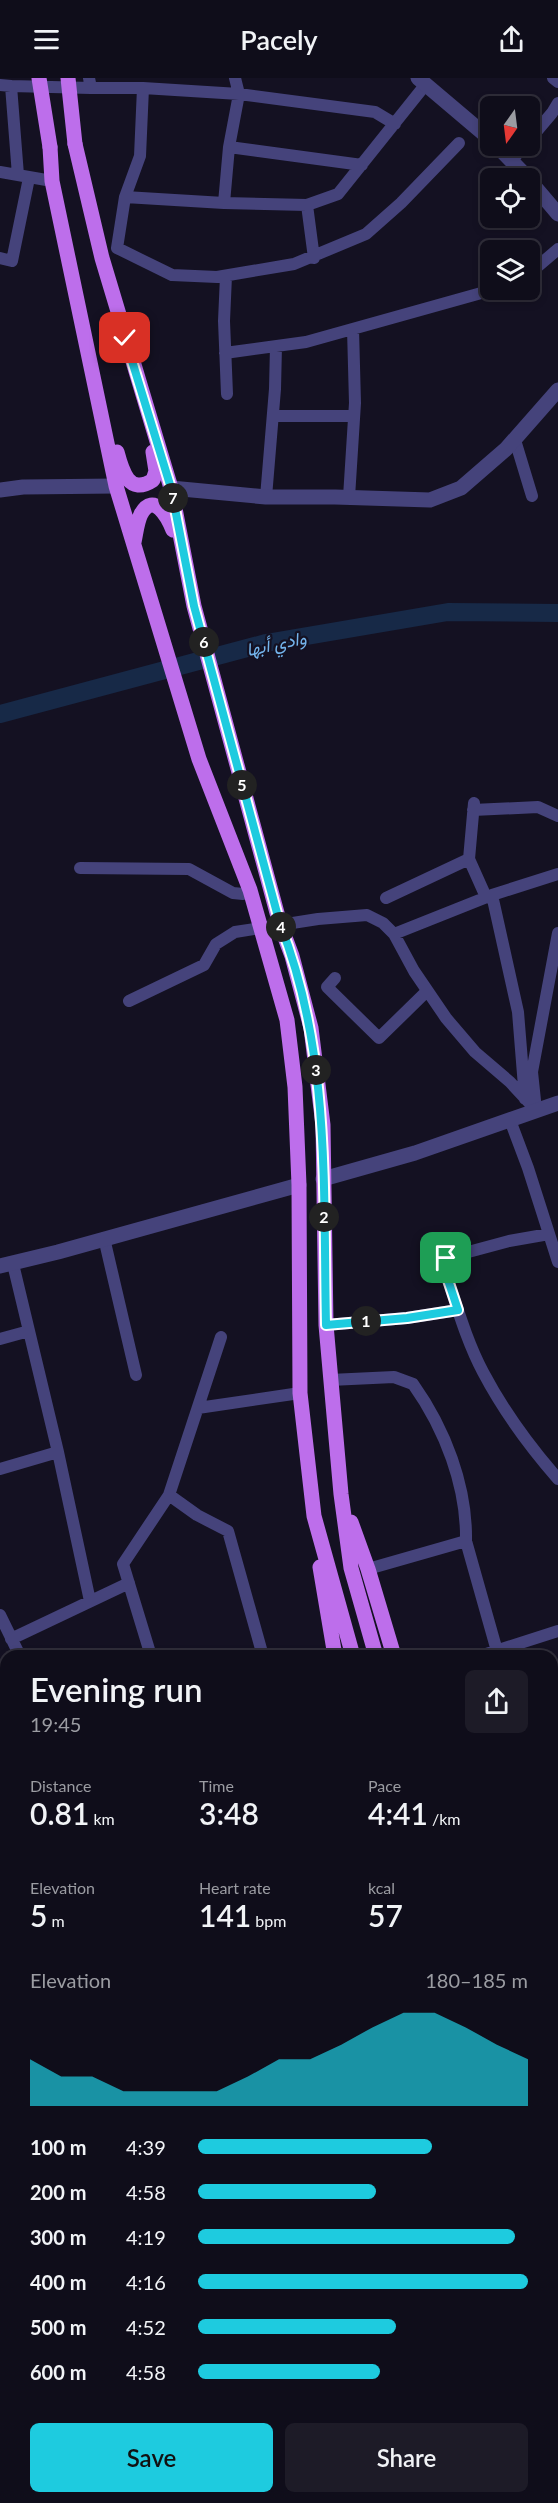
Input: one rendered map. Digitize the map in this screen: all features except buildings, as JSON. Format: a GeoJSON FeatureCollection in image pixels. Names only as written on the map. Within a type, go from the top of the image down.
{"type":"FeatureCollection","features":[{"type":"Feature","properties":{"kind":"main road"},"geometry":{"type":"LineString","coordinates":[[39,78],[50,147],[52,181],[116,486],[154,618],[199,759],[250,890],[287,1020],[295,1087],[299,1185],[300,1393],[324,1598],[334,1650]]}},
{"type":"Feature","properties":{"kind":"main road"},"geometry":{"type":"LineString","coordinates":[[68,78],[75,144],[102,258],[171,488],[194,606],[280,924],[292,956],[311,1028],[323,1125],[326,1325],[341,1494],[351,1568],[374,1650]]}},
{"type":"Feature","properties":{"kind":"main road"},"geometry":{"type":"LineString","coordinates":[[99,410],[127,479],[135,485],[144,485],[153,480],[156,471],[149,419]]}},
{"type":"Feature","properties":{"kind":"main road"},"geometry":{"type":"LineString","coordinates":[[133,544],[140,516],[145,509],[153,506],[161,509],[167,514],[187,567]]}},
{"type":"Feature","properties":{"kind":"main road"},"geometry":{"type":"LineString","coordinates":[[341,1494],[368,1569],[392,1650]]}},
{"type":"Feature","properties":{"kind":"main road"},"geometry":{"type":"LineString","coordinates":[[314,1516],[351,1650]]}},
{"type":"Feature","properties":{"kind":"street"},"geometry":{"type":"LineString","coordinates":[[224,203],[229,147],[239,94],[235,78]]}},
{"type":"Feature","properties":{"kind":"street"},"geometry":{"type":"LineString","coordinates":[[553,78],[558,82]]}},
{"type":"Feature","properties":{"kind":"street"},"geometry":{"type":"LineString","coordinates":[[125,197],[307,205],[338,194],[395,124],[422,81],[480,130]]}},
{"type":"Feature","properties":{"kind":"street"},"geometry":{"type":"LineString","coordinates":[[0,258],[12,261],[24,176],[6,85],[90,83],[239,94],[375,112],[395,124]]}},
{"type":"Feature","properties":{"kind":"street"},"geometry":{"type":"LineString","coordinates":[[143,88],[140,156],[125,197],[117,248],[172,275],[226,276],[294,264],[314,258],[366,234],[401,203],[459,143]]}},
{"type":"Feature","properties":{"kind":"street"},"geometry":{"type":"LineString","coordinates":[[540,127],[558,103]]}},
{"type":"Feature","properties":{"kind":"street"},"geometry":{"type":"LineString","coordinates":[[229,147],[362,165]]}},
{"type":"Feature","properties":{"kind":"street"},"geometry":{"type":"LineString","coordinates":[[508,156],[519,168]]}},
{"type":"Feature","properties":{"kind":"street"},"geometry":{"type":"LineString","coordinates":[[512,160],[515,156]]}},
{"type":"Feature","properties":{"kind":"street"},"geometry":{"type":"LineString","coordinates":[[0,172],[52,181]]}},
{"type":"Feature","properties":{"kind":"street"},"geometry":{"type":"LineString","coordinates":[[540,193],[558,214]]}},
{"type":"Feature","properties":{"kind":"street"},"geometry":{"type":"LineString","coordinates":[[307,205],[314,258]]}},
{"type":"Feature","properties":{"kind":"street"},"geometry":{"type":"LineString","coordinates":[[540,264],[558,249]]}},
{"type":"Feature","properties":{"kind":"street"},"geometry":{"type":"LineString","coordinates":[[226,276],[227,394]]}},
{"type":"Feature","properties":{"kind":"street"},"geometry":{"type":"LineString","coordinates":[[225,353],[306,342],[480,293]]}},
{"type":"Feature","properties":{"kind":"street"},"geometry":{"type":"LineString","coordinates":[[349,497],[354,416],[353,329]]}},
{"type":"Feature","properties":{"kind":"street"},"geometry":{"type":"LineString","coordinates":[[266,497],[276,346]]}},
{"type":"Feature","properties":{"kind":"street"},"geometry":{"type":"LineString","coordinates":[[171,488],[266,497],[429,500],[461,488],[515,440],[558,390]]}},
{"type":"Feature","properties":{"kind":"street"},"geometry":{"type":"LineString","coordinates":[[273,416],[354,416]]}},
{"type":"Feature","properties":{"kind":"street"},"geometry":{"type":"LineString","coordinates":[[515,440],[532,496]]}},
{"type":"Feature","properties":{"kind":"street"},"geometry":{"type":"LineString","coordinates":[[0,490],[23,487],[116,486]]}},
{"type":"Feature","properties":{"kind":"street"},"geometry":{"type":"LineString","coordinates":[[525,1098],[518,1012],[489,896],[469,859],[474,806],[538,807],[558,816]]}},
{"type":"Feature","properties":{"kind":"street"},"geometry":{"type":"LineString","coordinates":[[386,898],[469,859]]}},
{"type":"Feature","properties":{"kind":"street"},"geometry":{"type":"LineString","coordinates":[[80,868],[189,869],[233,893],[243,894],[250,890]]}},
{"type":"Feature","properties":{"kind":"street"},"geometry":{"type":"LineString","coordinates":[[394,933],[489,896],[558,874]]}},
{"type":"Feature","properties":{"kind":"street"},"geometry":{"type":"LineString","coordinates":[[129,1001],[204,965],[216,944],[235,932],[261,930],[280,924],[367,915],[383,923],[394,933],[414,972],[446,1018],[475,1053],[510,1082],[525,1098],[551,1108]]}},
{"type":"Feature","properties":{"kind":"street"},"geometry":{"type":"LineString","coordinates":[[551,1108],[532,1072],[558,933]]}},
{"type":"Feature","properties":{"kind":"street"},"geometry":{"type":"LineString","coordinates":[[335,978],[327,987],[379,1038],[427,991]]}},
{"type":"Feature","properties":{"kind":"street"},"geometry":{"type":"LineString","coordinates":[[323,1179],[415,1153],[551,1108]]}},
{"type":"Feature","properties":{"kind":"street"},"geometry":{"type":"LineString","coordinates":[[510,1120],[558,1262]]}},
{"type":"Feature","properties":{"kind":"street"},"geometry":{"type":"LineString","coordinates":[[90,1601],[29,1330],[7,1265],[299,1185]]}},
{"type":"Feature","properties":{"kind":"street"},"geometry":{"type":"LineString","coordinates":[[549,1234],[509,1241],[446,1258],[444,1268],[483,1372],[521,1431],[558,1479]]}},
{"type":"Feature","properties":{"kind":"street"},"geometry":{"type":"LineString","coordinates":[[104,1238],[136,1376]]}},
{"type":"Feature","properties":{"kind":"street"},"geometry":{"type":"LineString","coordinates":[[326,1325],[407,1318],[458,1310]]}},
{"type":"Feature","properties":{"kind":"street"},"geometry":{"type":"LineString","coordinates":[[0,1339],[29,1330]]}},
{"type":"Feature","properties":{"kind":"street"},"geometry":{"type":"LineString","coordinates":[[149,1650],[123,1564],[169,1495],[221,1337]]}},
{"type":"Feature","properties":{"kind":"street"},"geometry":{"type":"LineString","coordinates":[[330,1380],[394,1377],[413,1384],[440,1430],[456,1474],[467,1515],[466,1541],[497,1650]]}},
{"type":"Feature","properties":{"kind":"street"},"geometry":{"type":"LineString","coordinates":[[198,1408],[300,1393]]}},
{"type":"Feature","properties":{"kind":"street"},"geometry":{"type":"LineString","coordinates":[[0,1469],[58,1452]]}},
{"type":"Feature","properties":{"kind":"street"},"geometry":{"type":"LineString","coordinates":[[169,1495],[197,1515],[228,1531],[260,1650]]}},
{"type":"Feature","properties":{"kind":"street"},"geometry":{"type":"LineString","coordinates":[[368,1569],[466,1541]]}},
{"type":"Feature","properties":{"kind":"street"},"geometry":{"type":"LineString","coordinates":[[11,1639],[129,1583]]}},
{"type":"Feature","properties":{"kind":"street"},"geometry":{"type":"LineString","coordinates":[[0,1615],[17,1650]]}},
{"type":"Feature","properties":{"kind":"street"},"geometry":{"type":"LineString","coordinates":[[500,1650],[558,1631]]}},
{"type":"Feature","properties":{"kind":"waterway","name":"وادي أبها"},"geometry":{"type":"LineString","coordinates":[[0,714],[266,643],[448,612],[558,613]]}},
{"type":"Feature","properties":{"kind":"route"},"geometry":{"type":"LineString","coordinates":[[125,338],[171,488],[194,606],[280,924],[292,956],[311,1028],[323,1125],[326,1325],[407,1318],[458,1310],[444,1268],[446,1258]]}}]}
